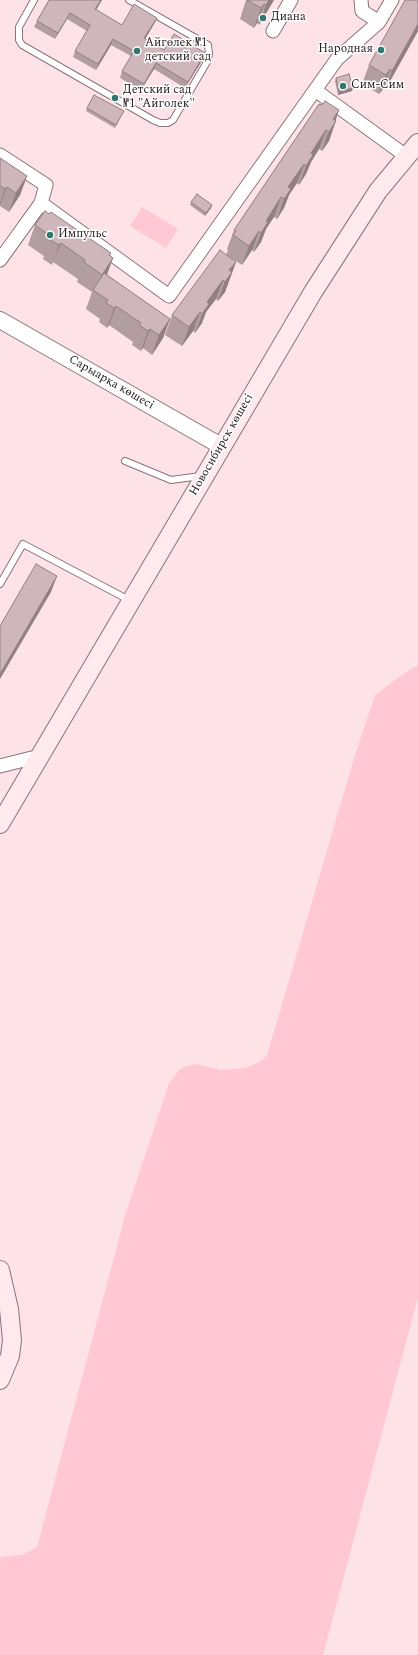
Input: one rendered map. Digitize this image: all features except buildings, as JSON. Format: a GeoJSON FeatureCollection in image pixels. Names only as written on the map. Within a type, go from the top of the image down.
{"type":"FeatureCollection","features":[{"type":"Feature","properties":{"kind":"main road","name":"Новосибирск көшесі"},"geometry":{"type":"LineString","coordinates":[[0,824],[312,292],[378,191],[412,150]]}},
{"type":"Feature","properties":{"kind":"main road"},"geometry":{"type":"LineString","coordinates":[[0,1270],[9,1309],[12,1340],[10,1356],[0,1380]]}},
{"type":"Feature","properties":{"kind":"street"},"geometry":{"type":"LineString","coordinates":[[273,31],[291,0]]}},
{"type":"Feature","properties":{"kind":"street"},"geometry":{"type":"LineString","coordinates":[[361,0],[362,11],[379,22]]}},
{"type":"Feature","properties":{"kind":"street"},"geometry":{"type":"LineString","coordinates":[[41,203],[169,296],[337,59],[379,22],[392,0]]}},
{"type":"Feature","properties":{"kind":"street"},"geometry":{"type":"LineString","coordinates":[[315,90],[412,150]]}},
{"type":"Feature","properties":{"kind":"street"},"geometry":{"type":"LineString","coordinates":[[0,155],[46,185],[41,203],[0,260]]}},
{"type":"Feature","properties":{"kind":"street","name":"Сарыарқа көшесі"},"geometry":{"type":"LineString","coordinates":[[0,320],[222,446]]}},
{"type":"Feature","properties":{"kind":"street"},"geometry":{"type":"LineString","coordinates":[[0,766],[40,756]]}},
{"type":"Feature","properties":{"kind":"lane"},"geometry":{"type":"LineString","coordinates":[[34,0],[19,27],[18,34],[22,45],[153,120],[160,123],[168,123],[173,120],[207,62],[209,54],[208,45],[129,0]]}},
{"type":"Feature","properties":{"kind":"lane"},"geometry":{"type":"LineString","coordinates":[[125,461],[171,480],[204,476]]}},
{"type":"Feature","properties":{"kind":"lane"},"geometry":{"type":"LineString","coordinates":[[0,584],[23,544],[131,600]]}},
{"type":"Feature","properties":{"kind":"shaded area"},"geometry":{"type":"Polygon","coordinates":[[[142,207],[178,229],[166,248],[130,226],[142,207]]]}},
{"type":"Feature","properties":{"kind":"shaded area"},"geometry":{"type":"Polygon","coordinates":[[[418,665],[418,1297],[323,1655],[0,1655],[0,1557],[22,1555],[37,1547],[126,1212],[169,1083],[181,1068],[195,1064],[221,1070],[247,1068],[262,1060],[267,1055],[355,755],[375,695],[403,674],[418,665]]]}},
{"type":"Feature","properties":{"kind":"place","name":"Диана"},"geometry":{"type":"Point","coordinates":[263,18]}},
{"type":"Feature","properties":{"kind":"place","name":"Народная"},"geometry":{"type":"Point","coordinates":[381,50]}},
{"type":"Feature","properties":{"kind":"place","name":"Айгөлек №1 детский сад"},"geometry":{"type":"Point","coordinates":[137,51]}},
{"type":"Feature","properties":{"kind":"place","name":"Сим-Сим"},"geometry":{"type":"Point","coordinates":[343,86]}},
{"type":"Feature","properties":{"kind":"place","name":"Детский сад №1 \"Айголек\""},"geometry":{"type":"Point","coordinates":[115,98]}},
{"type":"Feature","properties":{"kind":"place","name":"Импульс"},"geometry":{"type":"Point","coordinates":[50,235]}}]}
